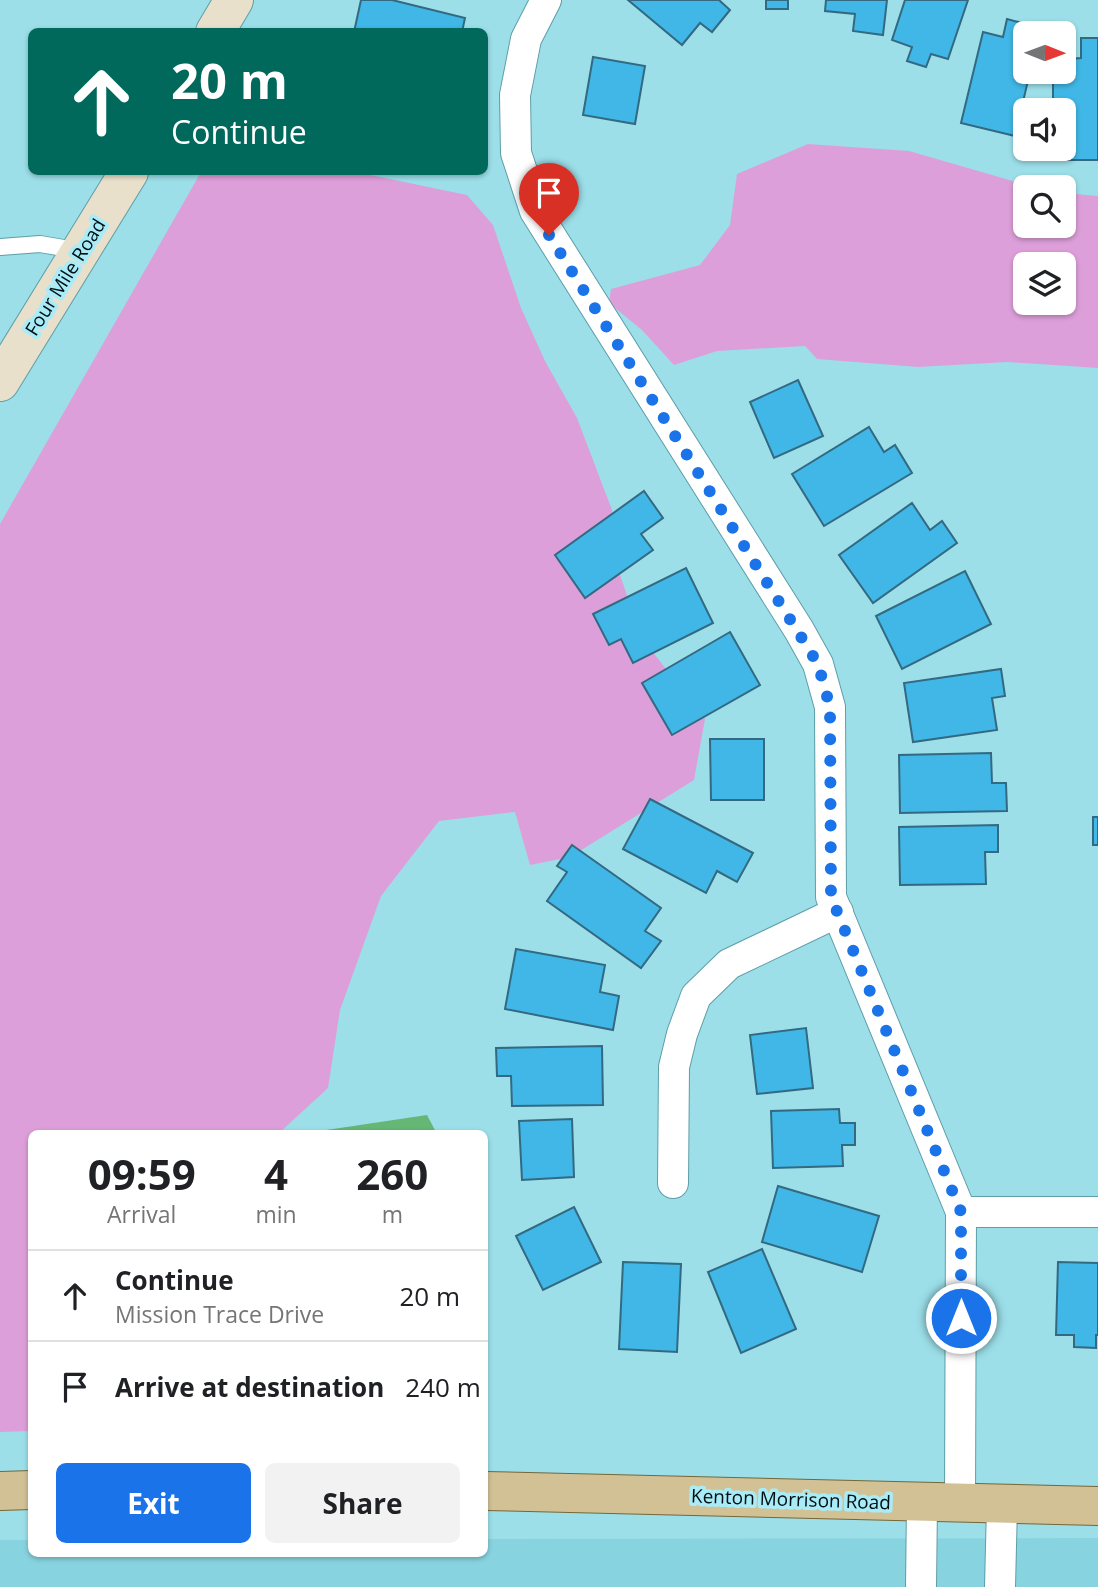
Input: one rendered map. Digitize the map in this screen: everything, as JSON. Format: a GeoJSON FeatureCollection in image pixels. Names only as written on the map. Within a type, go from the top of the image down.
{"type":"FeatureCollection","features":[{"type":"Feature","properties":{"kind":"main road"},"geometry":{"type":"LineString","coordinates":[[217,28],[234,0]]}},
{"type":"Feature","properties":{"kind":"main road","name":"Four Mile Road"},"geometry":{"type":"LineString","coordinates":[[0,382],[127,175]]}},
{"type":"Feature","properties":{"kind":"main road"},"geometry":{"type":"LineString","coordinates":[[0,1492],[28,1490]]}},
{"type":"Feature","properties":{"kind":"main road","name":"Kenton Morrison Road"},"geometry":{"type":"LineString","coordinates":[[488,1491],[1098,1506]]}},
{"type":"Feature","properties":{"kind":"street"},"geometry":{"type":"LineString","coordinates":[[546,0],[526,39],[515,95],[516,153],[535,211],[791,618],[818,664],[830,707],[831,897],[961,1212],[960,1504]]}},
{"type":"Feature","properties":{"kind":"street"},"geometry":{"type":"LineString","coordinates":[[673,1183],[674,1067],[682,1034],[696,996],[729,964],[838,912]]}},
{"type":"Feature","properties":{"kind":"street"},"geometry":{"type":"LineString","coordinates":[[961,1212],[1098,1212]]}},
{"type":"Feature","properties":{"kind":"street"},"geometry":{"type":"LineString","coordinates":[[920,1587],[922,1503]]}},
{"type":"Feature","properties":{"kind":"street"},"geometry":{"type":"LineString","coordinates":[[1000,1587],[1002,1505]]}},
{"type":"Feature","properties":{"kind":"lane"},"geometry":{"type":"LineString","coordinates":[[0,247],[40,244],[81,251]]}},
{"type":"Feature","properties":{"kind":"shaded area"},"geometry":{"type":"Polygon","coordinates":[[[808,144],[909,151],[1013,181],[1013,238],[1076,238],[1076,194],[1098,196],[1098,368],[1007,362],[918,367],[817,359],[805,346],[717,351],[674,365],[642,330],[609,303],[611,289],[700,265],[730,225],[737,174],[808,144]]]}},
{"type":"Feature","properties":{"kind":"shaded area"},"geometry":{"type":"Polygon","coordinates":[[[199,175],[370,175],[467,195],[493,225],[521,308],[545,361],[577,418],[612,510],[619,572],[641,637],[705,719],[694,780],[570,857],[530,865],[515,812],[439,821],[381,896],[340,1010],[328,1088],[282,1130],[28,1130],[28,1431],[0,1432],[0,524],[199,175]]]}},
{"type":"Feature","properties":{"kind":"shaded area"},"geometry":{"type":"Polygon","coordinates":[[[427,1115],[435,1130],[326,1130],[427,1115]]]}},
{"type":"Feature","properties":{"kind":"shaded area"},"geometry":{"type":"Polygon","coordinates":[[[1098,1538],[1098,1587],[0,1587],[0,1540],[28,1540],[28,1557],[488,1557],[488,1539],[1098,1538]]]}},
{"type":"Feature","properties":{"kind":"building"},"geometry":{"type":"Polygon","coordinates":[[[361,0],[392,0],[465,18],[463,28],[355,28],[361,0]]]}},
{"type":"Feature","properties":{"kind":"building"},"geometry":{"type":"Polygon","coordinates":[[[628,0],[719,0],[730,10],[712,32],[700,23],[682,45],[628,0]]]}},
{"type":"Feature","properties":{"kind":"building"},"geometry":{"type":"Polygon","coordinates":[[[766,0],[788,0],[788,9],[766,9],[766,0]]]}},
{"type":"Feature","properties":{"kind":"building"},"geometry":{"type":"Polygon","coordinates":[[[826,0],[887,0],[883,35],[853,31],[855,14],[825,11],[826,0]]]}},
{"type":"Feature","properties":{"kind":"building"},"geometry":{"type":"Polygon","coordinates":[[[905,0],[968,0],[948,59],[931,54],[926,67],[907,61],[912,47],[892,40],[905,0]]]}},
{"type":"Feature","properties":{"kind":"building"},"geometry":{"type":"Polygon","coordinates":[[[1007,19],[1015,21],[1013,84],[1027,84],[1024,98],[1013,98],[1013,136],[961,123],[983,32],[1003,37],[1007,19]]]}},
{"type":"Feature","properties":{"kind":"building"},"geometry":{"type":"Polygon","coordinates":[[[1081,38],[1098,38],[1098,160],[1076,160],[1076,98],[1053,98],[1053,84],[1076,84],[1076,58],[1081,58],[1081,38]]]}},
{"type":"Feature","properties":{"kind":"building"},"geometry":{"type":"Polygon","coordinates":[[[593,57],[645,66],[635,124],[583,115],[593,57]]]}},
{"type":"Feature","properties":{"kind":"building"},"geometry":{"type":"Polygon","coordinates":[[[798,380],[823,436],[774,458],[750,402],[798,380]]]}},
{"type":"Feature","properties":{"kind":"building"},"geometry":{"type":"Polygon","coordinates":[[[869,427],[884,452],[895,445],[912,473],[824,526],[792,474],[869,427]]]}},
{"type":"Feature","properties":{"kind":"building"},"geometry":{"type":"Polygon","coordinates":[[[644,491],[663,518],[641,534],[653,550],[585,598],[555,555],[644,491]]]}},
{"type":"Feature","properties":{"kind":"building"},"geometry":{"type":"Polygon","coordinates":[[[912,503],[930,530],[942,521],[957,543],[873,603],[839,555],[912,503]]]}},
{"type":"Feature","properties":{"kind":"building"},"geometry":{"type":"Polygon","coordinates":[[[686,568],[713,623],[633,663],[621,639],[609,645],[593,614],[686,568]]]}},
{"type":"Feature","properties":{"kind":"building"},"geometry":{"type":"Polygon","coordinates":[[[965,571],[991,624],[902,669],[876,616],[965,571]]]}},
{"type":"Feature","properties":{"kind":"building"},"geometry":{"type":"Polygon","coordinates":[[[730,632],[760,685],[672,735],[642,683],[730,632]]]}},
{"type":"Feature","properties":{"kind":"building"},"geometry":{"type":"Polygon","coordinates":[[[1001,669],[1005,696],[992,698],[997,730],[913,742],[904,683],[1001,669]]]}},
{"type":"Feature","properties":{"kind":"building"},"geometry":{"type":"Polygon","coordinates":[[[710,739],[764,739],[764,800],[711,800],[710,739]]]}},
{"type":"Feature","properties":{"kind":"building"},"geometry":{"type":"Polygon","coordinates":[[[991,753],[992,783],[1006,783],[1007,811],[900,813],[899,755],[991,753]]]}},
{"type":"Feature","properties":{"kind":"building"},"geometry":{"type":"Polygon","coordinates":[[[650,799],[753,853],[737,882],[717,871],[706,893],[623,849],[650,799]]]}},
{"type":"Feature","properties":{"kind":"building"},"geometry":{"type":"Polygon","coordinates":[[[1093,817],[1098,817],[1098,845],[1093,845],[1093,817]]]}},
{"type":"Feature","properties":{"kind":"building"},"geometry":{"type":"Polygon","coordinates":[[[998,825],[998,852],[985,852],[986,884],[900,885],[899,827],[998,825]]]}},
{"type":"Feature","properties":{"kind":"building"},"geometry":{"type":"Polygon","coordinates":[[[572,845],[661,908],[645,931],[661,941],[641,968],[547,901],[567,872],[557,866],[572,845]]]}},
{"type":"Feature","properties":{"kind":"building"},"geometry":{"type":"Polygon","coordinates":[[[516,949],[605,965],[600,992],[619,996],[613,1030],[505,1009],[516,949]]]}},
{"type":"Feature","properties":{"kind":"building"},"geometry":{"type":"Polygon","coordinates":[[[806,1028],[813,1088],[757,1094],[750,1035],[806,1028]]]}},
{"type":"Feature","properties":{"kind":"building"},"geometry":{"type":"Polygon","coordinates":[[[602,1046],[603,1105],[512,1106],[511,1076],[497,1076],[496,1048],[602,1046]]]}},
{"type":"Feature","properties":{"kind":"building"},"geometry":{"type":"Polygon","coordinates":[[[839,1109],[840,1123],[855,1123],[855,1145],[842,1145],[843,1166],[773,1168],[771,1111],[839,1109]]]}},
{"type":"Feature","properties":{"kind":"building"},"geometry":{"type":"Polygon","coordinates":[[[572,1119],[574,1177],[522,1180],[519,1121],[572,1119]]]}},
{"type":"Feature","properties":{"kind":"building"},"geometry":{"type":"Polygon","coordinates":[[[778,1186],[879,1216],[862,1272],[762,1242],[778,1186]]]}},
{"type":"Feature","properties":{"kind":"building"},"geometry":{"type":"Polygon","coordinates":[[[574,1207],[601,1262],[543,1290],[516,1236],[574,1207]]]}},
{"type":"Feature","properties":{"kind":"building"},"geometry":{"type":"Polygon","coordinates":[[[762,1249],[796,1329],[741,1353],[708,1272],[762,1249]]]}},
{"type":"Feature","properties":{"kind":"building"},"geometry":{"type":"Polygon","coordinates":[[[623,1262],[681,1264],[677,1352],[619,1349],[623,1262]]]}},
{"type":"Feature","properties":{"kind":"building"},"geometry":{"type":"Polygon","coordinates":[[[1058,1262],[1098,1263],[1096,1348],[1074,1347],[1074,1335],[1056,1335],[1058,1262]]]}},
{"type":"Feature","properties":{"kind":"route"},"geometry":{"type":"LineString","coordinates":[[549,235],[818,664],[830,707],[831,897],[961,1212],[961,1318]]}}]}
